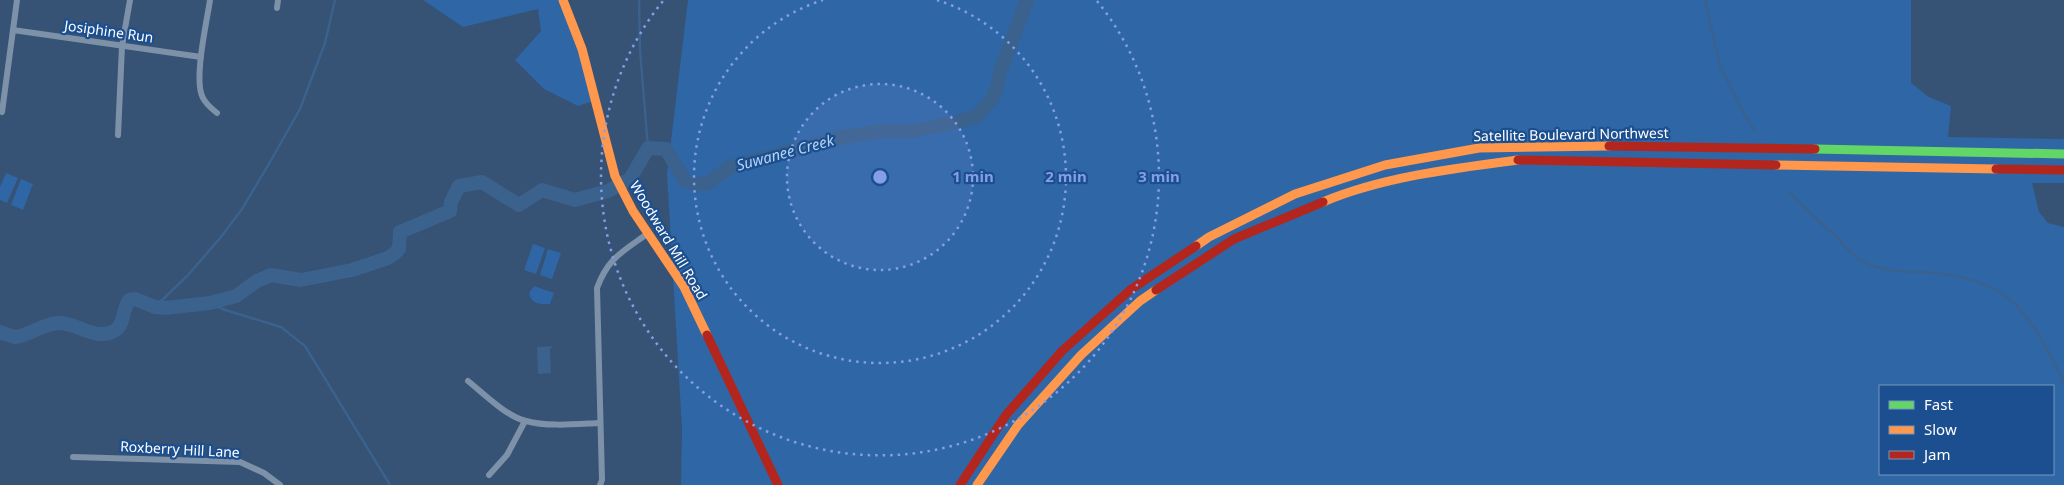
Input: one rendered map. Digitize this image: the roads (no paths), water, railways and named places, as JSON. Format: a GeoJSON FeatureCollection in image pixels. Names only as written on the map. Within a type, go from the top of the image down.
{"type":"FeatureCollection","features":[{"type":"Feature","properties":{"kind":"main road","name":"Woodward Mill Road"},"geometry":{"type":"LineString","coordinates":[[563,0],[582,49],[615,176],[628,203],[647,234],[684,287],[778,485]]}},
{"type":"Feature","properties":{"kind":"main road","name":"Satellite Boulevard Northwest"},"geometry":{"type":"LineString","coordinates":[[960,485],[1012,408],[1062,351],[1130,290],[1209,237],[1295,194],[1385,165],[1478,148],[1642,146],[2064,154]]}},
{"type":"Feature","properties":{"kind":"main road","name":"Satellite Boulevard Northwest"},"geometry":{"type":"LineString","coordinates":[[977,485],[1018,425],[1081,355],[1140,301],[1234,239],[1344,193],[1443,170],[1526,159],[1640,163],[2064,170]]}},
{"type":"Feature","properties":{"kind":"street"},"geometry":{"type":"LineString","coordinates":[[0,111],[2,112],[16,0]]}},
{"type":"Feature","properties":{"kind":"street"},"geometry":{"type":"LineString","coordinates":[[118,135],[122,46],[130,0]]}},
{"type":"Feature","properties":{"kind":"street"},"geometry":{"type":"LineString","coordinates":[[210,0],[201,57],[200,84],[203,98],[217,113]]}},
{"type":"Feature","properties":{"kind":"street"},"geometry":{"type":"LineString","coordinates":[[277,8],[278,0]]}},
{"type":"Feature","properties":{"kind":"street","name":"Josiphine Run"},"geometry":{"type":"LineString","coordinates":[[13,30],[201,57]]}},
{"type":"Feature","properties":{"kind":"street"},"geometry":{"type":"LineString","coordinates":[[600,485],[602,480],[596,288],[603,272],[615,257],[647,234]]}},
{"type":"Feature","properties":{"kind":"street"},"geometry":{"type":"LineString","coordinates":[[468,380],[495,404],[524,421],[564,424],[600,423]]}},
{"type":"Feature","properties":{"kind":"street"},"geometry":{"type":"LineString","coordinates":[[490,475],[507,456],[524,421]]}},
{"type":"Feature","properties":{"kind":"street","name":"Roxberry Hill Lane"},"geometry":{"type":"LineString","coordinates":[[73,457],[240,462],[264,472],[280,485]]}},
{"type":"Feature","properties":{"kind":"waterway"},"geometry":{"type":"LineString","coordinates":[[155,307],[188,275],[221,237],[242,209],[270,162],[300,109],[325,43],[335,0]]}},
{"type":"Feature","properties":{"kind":"waterway"},"geometry":{"type":"LineString","coordinates":[[639,0],[640,50],[648,148]]}},
{"type":"Feature","properties":{"kind":"waterway","name":"Suwanee Creek"},"geometry":{"type":"LineString","coordinates":[[0,332],[14,337],[25,335],[51,324],[61,323],[94,333],[108,334],[118,329],[129,300],[135,299],[155,307],[165,308],[210,303],[236,296],[257,281],[271,275],[301,280],[352,270],[388,258],[399,249],[400,232],[450,211],[451,202],[459,186],[482,182],[519,205],[542,190],[575,200],[608,191],[630,179],[648,148],[666,149],[685,181],[696,184],[708,183],[730,167],[842,137],[884,131],[913,131],[977,116],[992,99],[997,88],[999,75],[1027,0]]}},
{"type":"Feature","properties":{"kind":"waterway"},"geometry":{"type":"LineString","coordinates":[[1705,0],[1720,66],[1745,116],[1755,131]]}},
{"type":"Feature","properties":{"kind":"waterway"},"geometry":{"type":"LineString","coordinates":[[1790,192],[1863,262],[1887,269],[1944,274],[1969,279],[2006,296],[2032,324],[2064,382]]}},
{"type":"Feature","properties":{"kind":"waterway"},"geometry":{"type":"LineString","coordinates":[[210,303],[225,310],[281,327],[305,346],[390,485]]}}]}
